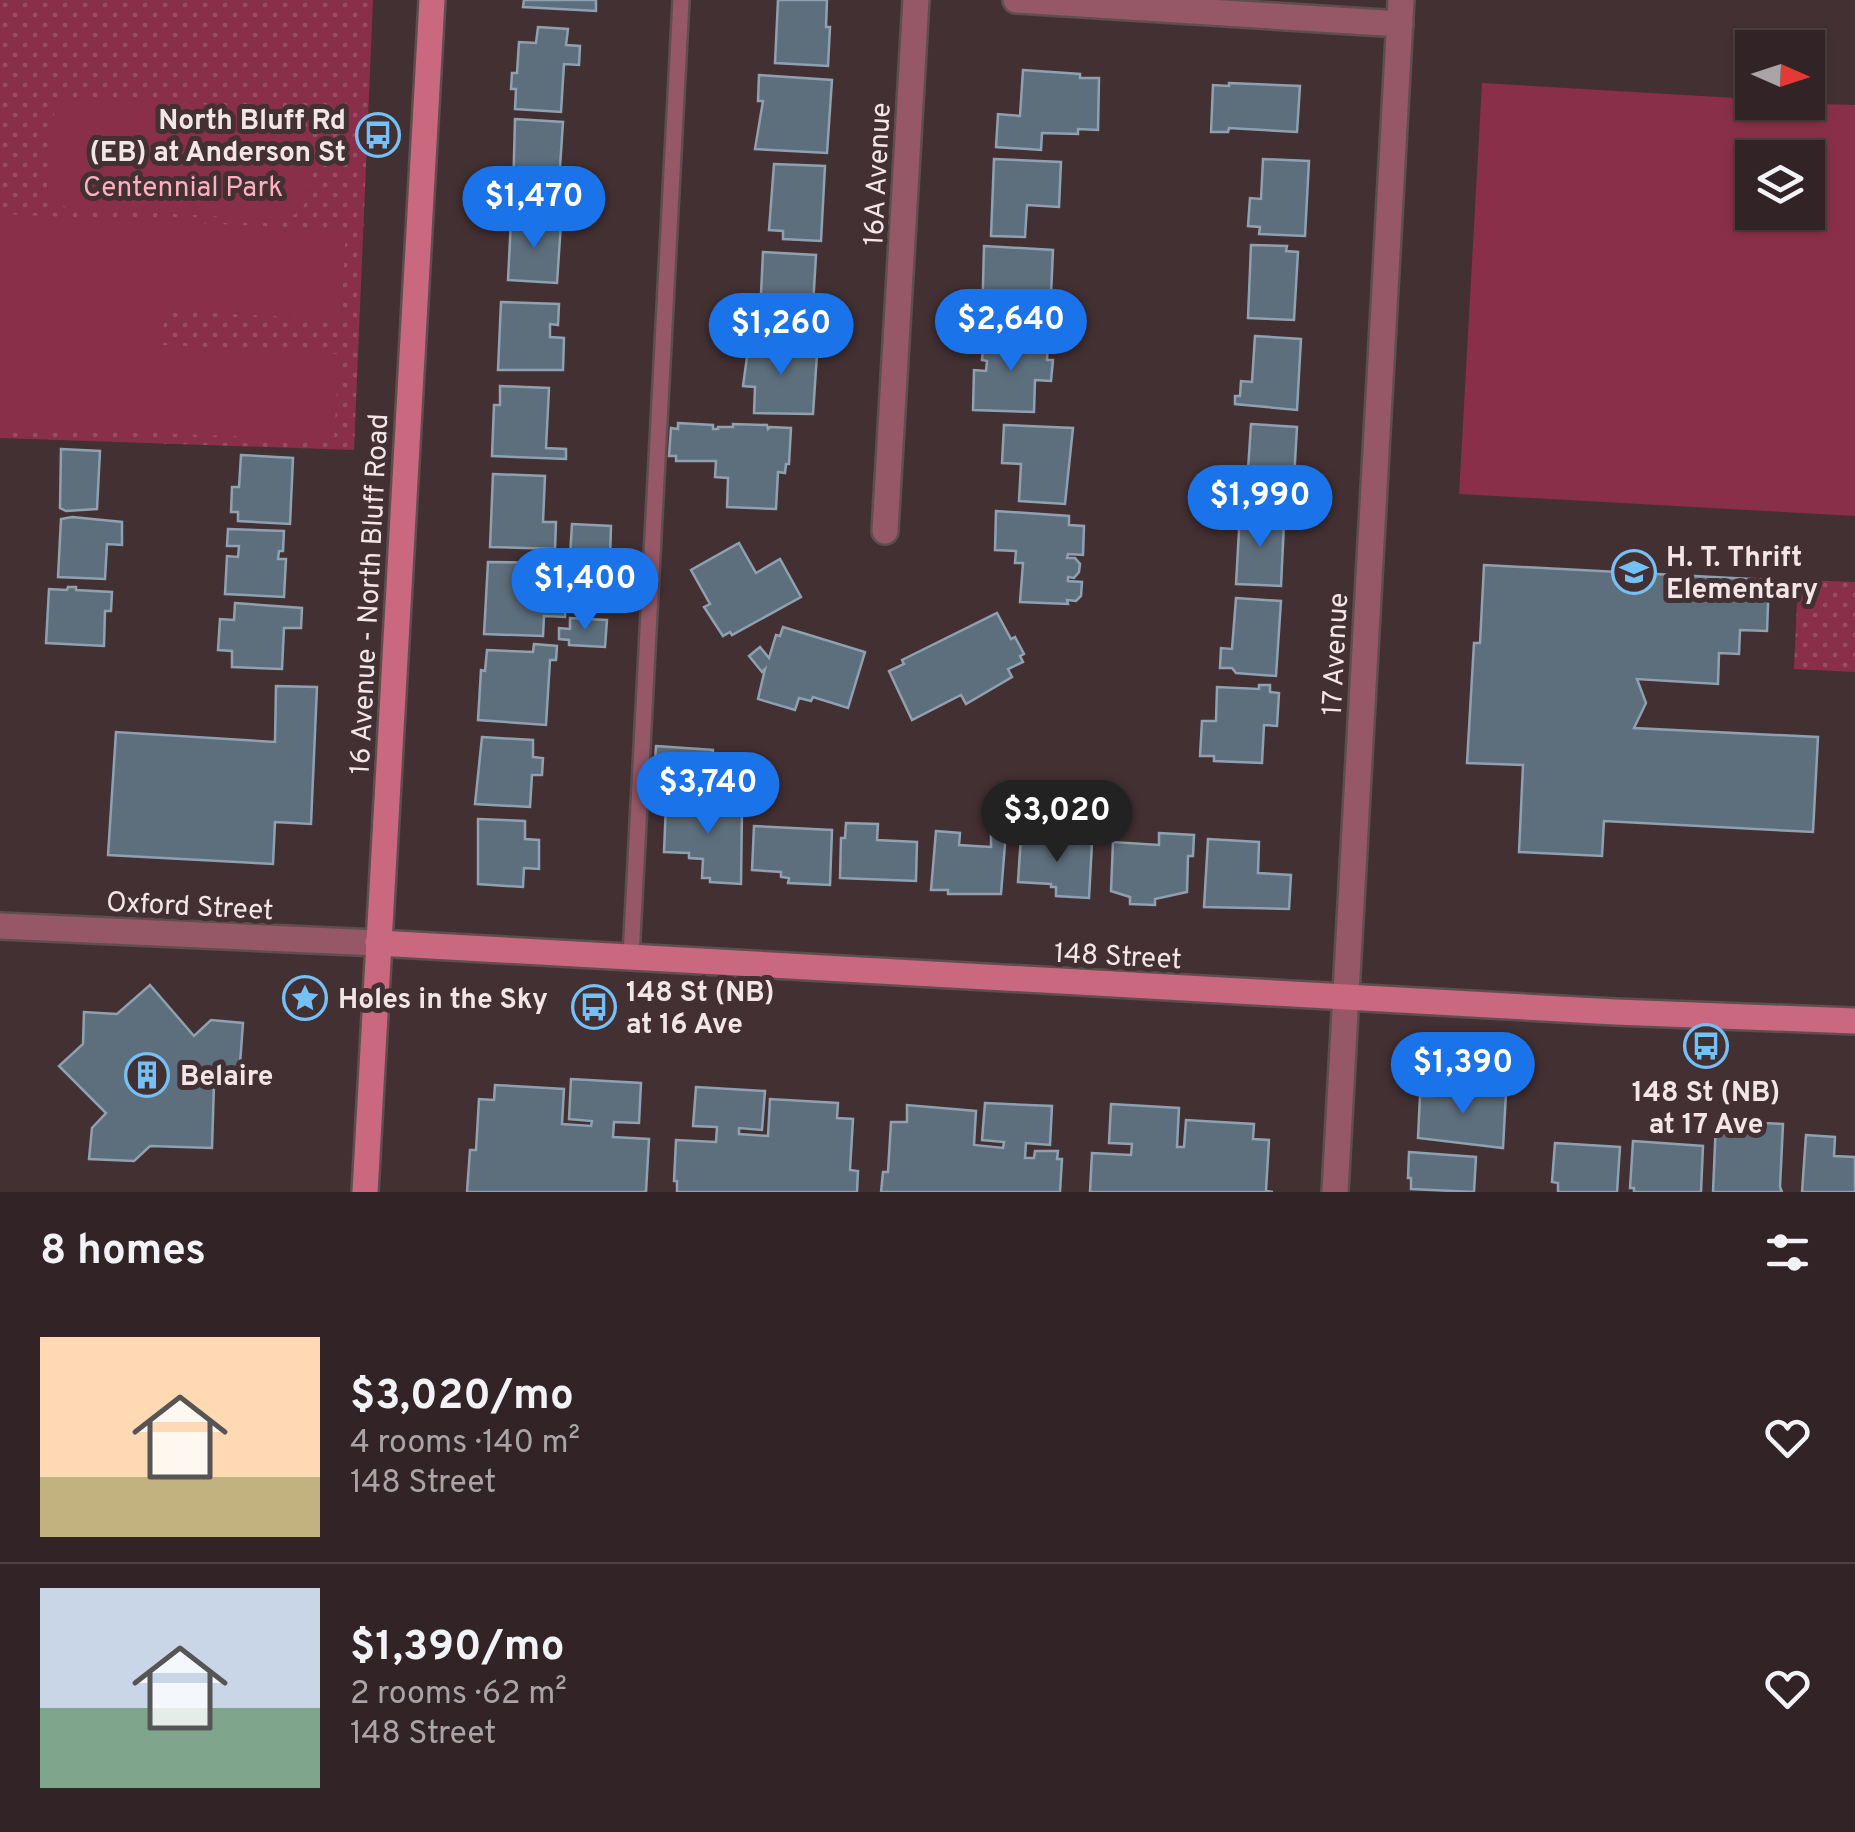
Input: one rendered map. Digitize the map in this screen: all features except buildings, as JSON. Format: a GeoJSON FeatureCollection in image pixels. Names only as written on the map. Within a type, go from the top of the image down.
{"type":"FeatureCollection","features":[{"type":"Feature","properties":{"kind":"main road","name":"16 Avenue - North Bluff Road"},"geometry":{"type":"LineString","coordinates":[[365,1192],[432,0]]}},
{"type":"Feature","properties":{"kind":"main road","name":"148 Street"},"geometry":{"type":"LineString","coordinates":[[378,943],[1855,1021]]}},
{"type":"Feature","properties":{"kind":"street","name":"16A Avenue"},"geometry":{"type":"LineString","coordinates":[[885,531],[916,0]]}},
{"type":"Feature","properties":{"kind":"street"},"geometry":{"type":"LineString","coordinates":[[1016,0],[1401,12]]}},
{"type":"Feature","properties":{"kind":"street","name":"17 Avenue"},"geometry":{"type":"LineString","coordinates":[[1335,1192],[1401,12]]}},
{"type":"Feature","properties":{"kind":"street","name":"Oxford Street"},"geometry":{"type":"LineString","coordinates":[[0,926],[378,943]]}},
{"type":"Feature","properties":{"kind":"lane"},"geometry":{"type":"LineString","coordinates":[[631,956],[681,0]]}},
{"type":"Feature","properties":{"kind":"green space","name":"Centennial Park"},"geometry":{"type":"Polygon","coordinates":[[[0,0],[373,0],[354,450],[0,438],[0,0]]]}},
{"type":"Feature","properties":{"kind":"green space"},"geometry":{"type":"Polygon","coordinates":[[[1482,83],[1735,98],[1735,120],[1825,120],[1825,104],[1855,105],[1855,516],[1459,494],[1482,83]]]}},
{"type":"Feature","properties":{"kind":"green space"},"geometry":{"type":"Polygon","coordinates":[[[79,97],[286,109],[297,116],[308,136],[306,201],[301,211],[282,220],[69,208],[53,197],[47,186],[53,117],[57,106],[79,97]]]}},
{"type":"Feature","properties":{"kind":"green space"},"geometry":{"type":"Polygon","coordinates":[[[0,214],[346,230],[341,319],[164,311],[163,345],[339,354],[334,440],[0,427],[0,214]]]}},
{"type":"Feature","properties":{"kind":"green space"},"geometry":{"type":"Polygon","coordinates":[[[1798,580],[1855,582],[1855,672],[1794,669],[1798,580]]]}},
{"type":"Feature","properties":{"kind":"place","name":"North Bluff Rd (EB) at Anderson St"},"geometry":{"type":"Point","coordinates":[378,135]}},
{"type":"Feature","properties":{"kind":"place","name":"H. T. Thrift Elementary"},"geometry":{"type":"Point","coordinates":[1634,572]}},
{"type":"Feature","properties":{"kind":"place","name":"Holes in the Sky"},"geometry":{"type":"Point","coordinates":[305,998]}},
{"type":"Feature","properties":{"kind":"place","name":"148 St (NB) at 16 Ave"},"geometry":{"type":"Point","coordinates":[594,1007]}},
{"type":"Feature","properties":{"kind":"place","name":"148 St (NB) at 17 Ave"},"geometry":{"type":"Point","coordinates":[1706,1046]}},
{"type":"Feature","properties":{"kind":"place","name":"Belaire"},"geometry":{"type":"Point","coordinates":[147,1075]}}]}
